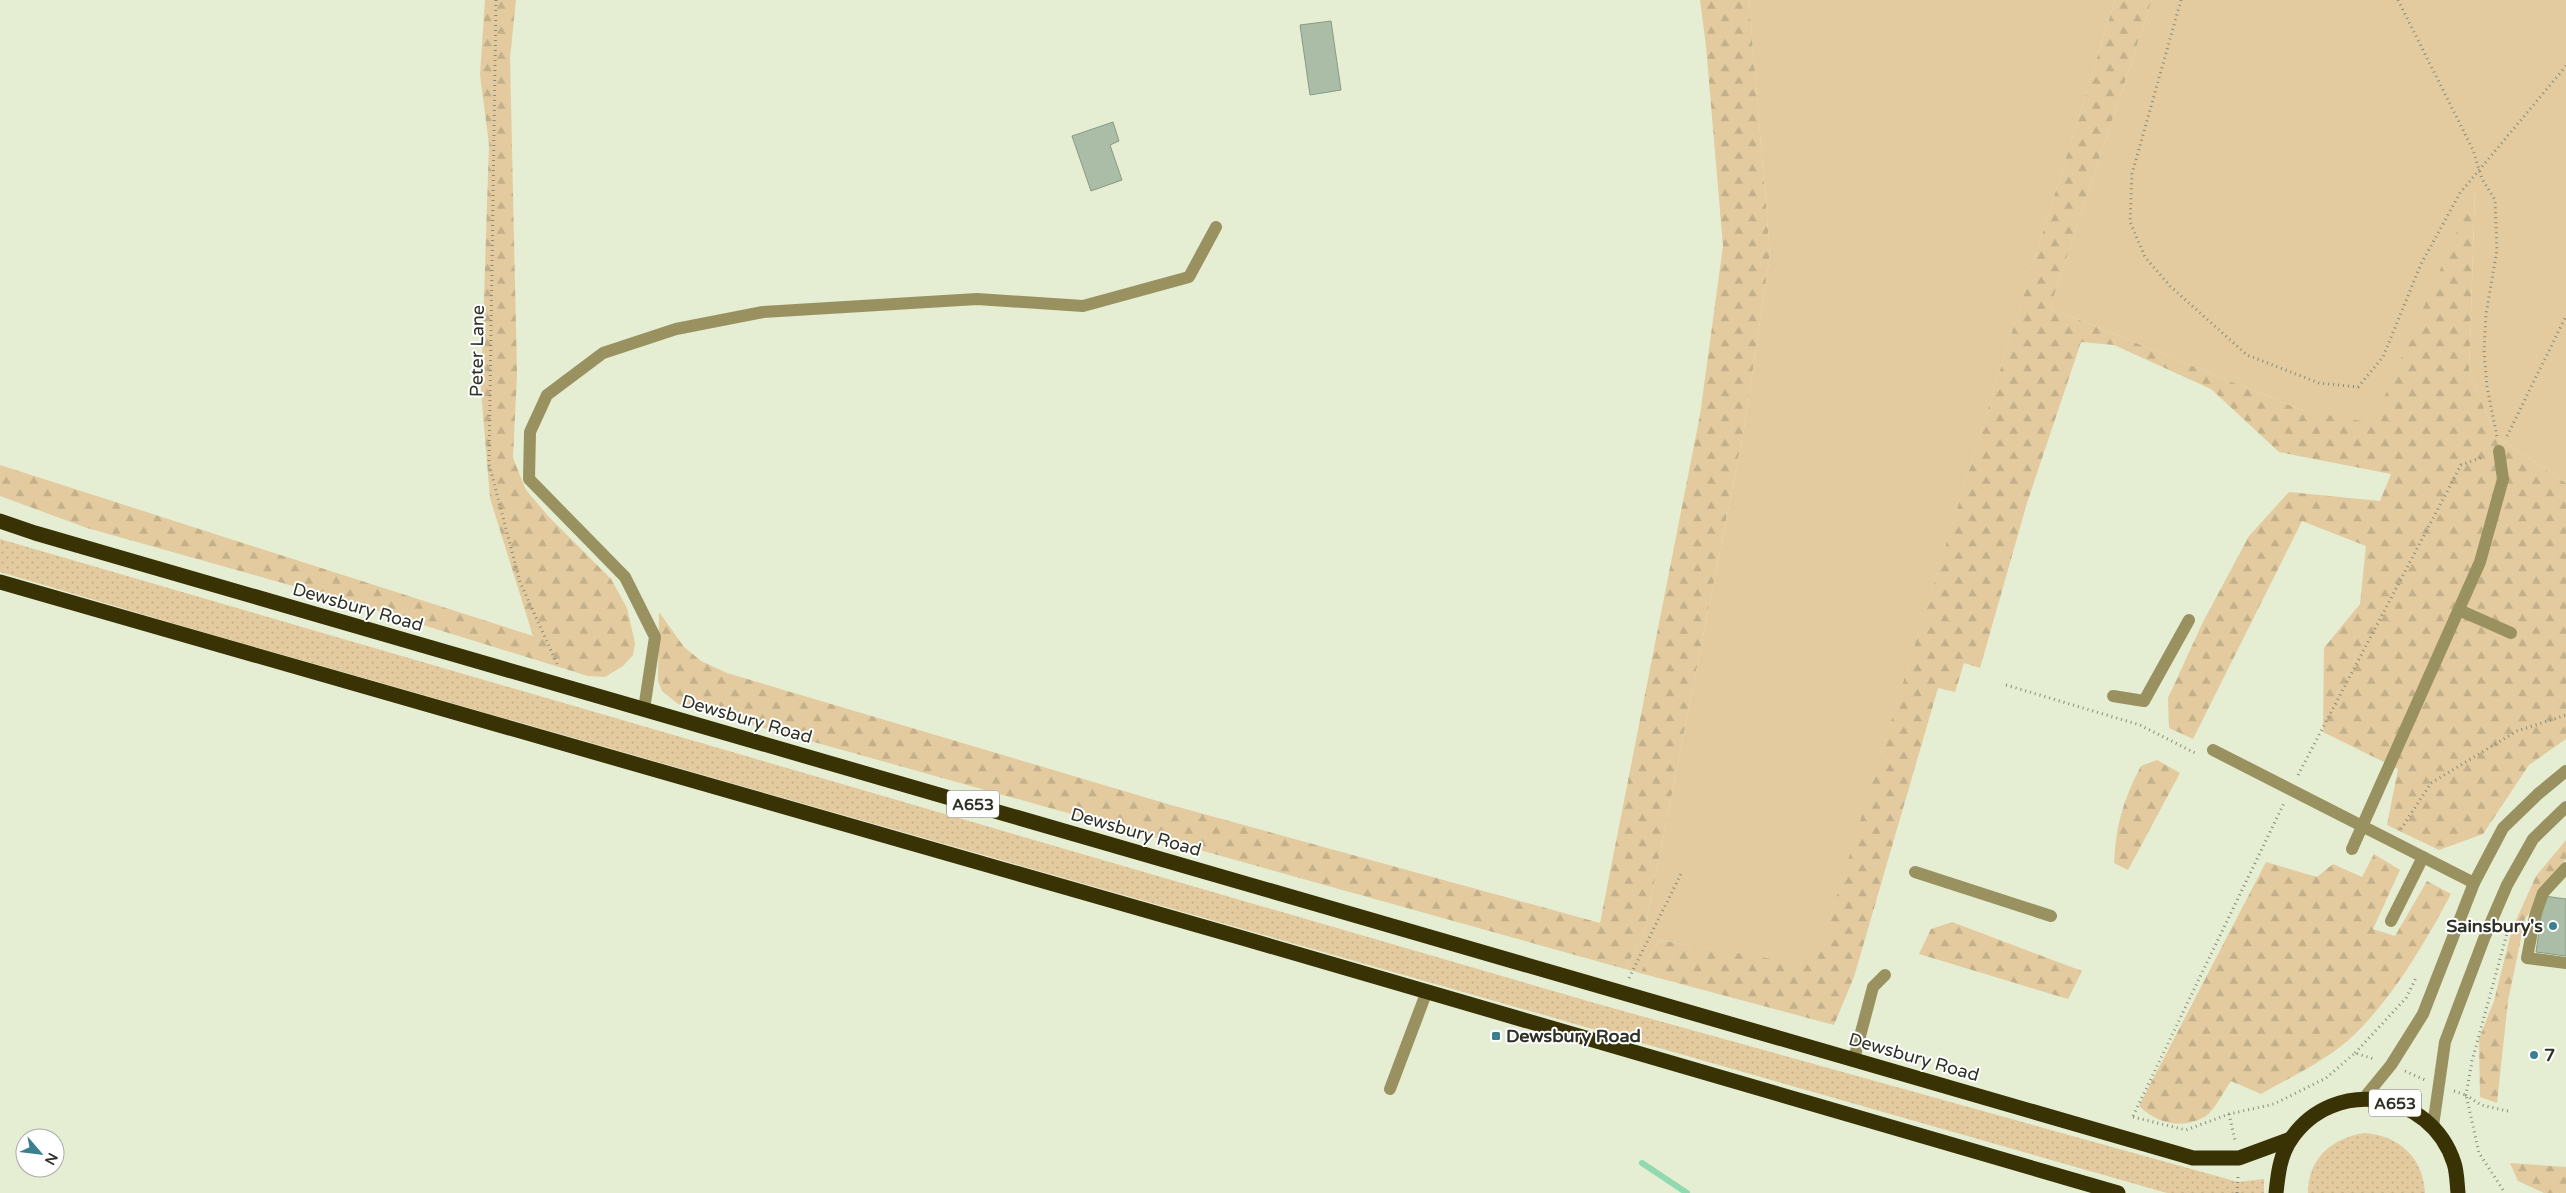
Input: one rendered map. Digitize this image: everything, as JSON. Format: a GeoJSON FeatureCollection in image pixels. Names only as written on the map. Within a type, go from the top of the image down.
{"type":"FeatureCollection","features":[{"type":"Feature","properties":{"kind":"highway","name":"Dewsbury Road"},"geometry":{"type":"LineString","coordinates":[[0,521],[35,534],[1854,1058],[2193,1158],[2239,1158],[2291,1139]]}},
{"type":"Feature","properties":{"kind":"highway"},"geometry":{"type":"LineString","coordinates":[[0,582],[1427,991],[2118,1193]]}},
{"type":"Feature","properties":{"kind":"highway","name":"Dewsbury Road"},"geometry":{"type":"LineString","coordinates":[[2276,1193],[2279,1165],[2291,1139],[2309,1119],[2335,1104],[2364,1098],[2386,1100],[2406,1107],[2433,1126],[2446,1144],[2455,1164],[2458,1193]]}},
{"type":"Feature","properties":{"kind":"street"},"geometry":{"type":"LineString","coordinates":[[644,709],[655,637],[625,577],[529,479],[530,432],[547,395],[603,353],[676,329],[763,312],[977,299],[1083,306],[1189,277],[1216,227]]}},
{"type":"Feature","properties":{"kind":"street"},"geometry":{"type":"LineString","coordinates":[[2352,849],[2480,562],[2502,479],[2499,451]]}},
{"type":"Feature","properties":{"kind":"street"},"geometry":{"type":"LineString","coordinates":[[2459,610],[2511,633]]}},
{"type":"Feature","properties":{"kind":"street"},"geometry":{"type":"LineString","coordinates":[[2114,696],[2144,701],[2189,620]]}},
{"type":"Feature","properties":{"kind":"street"},"geometry":{"type":"LineString","coordinates":[[2214,750],[2474,883]]}},
{"type":"Feature","properties":{"kind":"street"},"geometry":{"type":"LineString","coordinates":[[2364,1098],[2391,1065],[2423,1014],[2474,883],[2503,828],[2538,794],[2566,771]]}},
{"type":"Feature","properties":{"kind":"street"},"geometry":{"type":"LineString","coordinates":[[2433,1126],[2445,1042],[2485,936],[2507,885],[2533,839],[2566,807]]}},
{"type":"Feature","properties":{"kind":"street"},"geometry":{"type":"LineString","coordinates":[[2391,921],[2423,857]]}},
{"type":"Feature","properties":{"kind":"street"},"geometry":{"type":"LineString","coordinates":[[2566,868],[2543,893],[2535,916],[2527,958],[2566,963]]}},
{"type":"Feature","properties":{"kind":"street"},"geometry":{"type":"LineString","coordinates":[[1915,872],[2051,916]]}},
{"type":"Feature","properties":{"kind":"street"},"geometry":{"type":"LineString","coordinates":[[2552,883],[2566,885]]}},
{"type":"Feature","properties":{"kind":"street"},"geometry":{"type":"LineString","coordinates":[[1854,1058],[1873,987],[1884,976]]}},
{"type":"Feature","properties":{"kind":"street"},"geometry":{"type":"LineString","coordinates":[[1390,1089],[1427,991]]}},
{"type":"Feature","properties":{"kind":"path","name":"Peter Lane"},"geometry":{"type":"LineString","coordinates":[[496,0],[489,464],[520,582],[568,687]]}},
{"type":"Feature","properties":{"kind":"path"},"geometry":{"type":"LineString","coordinates":[[2181,0],[2132,174],[2130,222],[2145,257],[2170,286],[2247,356],[2319,383],[2358,387],[2383,357],[2437,232],[2460,193],[2566,66]]}},
{"type":"Feature","properties":{"kind":"path"},"geometry":{"type":"LineString","coordinates":[[2398,0],[2473,150],[2480,170],[2495,200],[2497,250],[2487,304],[2484,351],[2499,451]]}},
{"type":"Feature","properties":{"kind":"path"},"geometry":{"type":"LineString","coordinates":[[2134,1116],[2291,789],[2461,465],[2499,451],[2566,316]]}},
{"type":"Feature","properties":{"kind":"path"},"geometry":{"type":"LineString","coordinates":[[2393,842],[2432,783],[2517,730],[2566,714]]}},
{"type":"Feature","properties":{"kind":"path"},"geometry":{"type":"LineString","coordinates":[[1622,992],[1682,874]]}},
{"type":"Feature","properties":{"kind":"path"},"geometry":{"type":"LineString","coordinates":[[2508,1111],[2481,1105],[2466,1095],[2472,1061],[2510,925]]}},
{"type":"Feature","properties":{"kind":"path"},"geometry":{"type":"LineString","coordinates":[[2355,1053],[2406,998],[2419,973]]}},
{"type":"Feature","properties":{"kind":"green space"},"geometry":{"type":"Polygon","coordinates":[[[485,0],[516,0],[510,58],[517,374],[513,458],[526,490],[549,517],[611,579],[627,608],[635,643],[633,655],[623,666],[605,677],[588,676],[339,599],[87,528],[0,496],[0,465],[533,636],[490,498],[481,390],[489,144],[480,75],[485,0]]]}},
{"type":"Feature","properties":{"kind":"green space"},"geometry":{"type":"Polygon","coordinates":[[[1700,0],[1749,0],[1770,254],[1744,429],[1644,935],[1625,969],[678,704],[662,691],[658,681],[659,612],[684,647],[701,661],[727,673],[1171,805],[1600,923],[1700,415],[1723,246],[1706,46],[1700,0]]]}},
{"type":"Feature","properties":{"kind":"green space"},"geometry":{"type":"Polygon","coordinates":[[[1749,0],[2115,0],[1815,966],[1659,940],[1640,973],[1625,969],[1644,935],[1744,429],[1770,254],[1749,0]]]}},
{"type":"Feature","properties":{"kind":"green space"},"geometry":{"type":"Polygon","coordinates":[[[2115,0],[2152,0],[2050,308],[2304,411],[2475,189],[2469,374],[2497,437],[2566,483],[2566,739],[2529,765],[2483,834],[2439,850],[2387,825],[2398,769],[2323,732],[2324,648],[2360,604],[2366,546],[2302,521],[2193,739],[2169,728],[2168,698],[2203,622],[2249,536],[2289,492],[2380,501],[2391,474],[2279,452],[2211,389],[2114,345],[2081,342],[2027,503],[1980,668],[1964,663],[1955,692],[1938,688],[1854,977],[1834,1025],[1640,973],[1659,940],[1815,965],[2115,0]]]}},
{"type":"Feature","properties":{"kind":"green space"},"geometry":{"type":"Polygon","coordinates":[[[2152,0],[2566,0],[2566,483],[2497,437],[2469,374],[2475,190],[2373,423],[2304,411],[2050,308],[2152,0]]]}},
{"type":"Feature","properties":{"kind":"green space"},"geometry":{"type":"Polygon","coordinates":[[[0,539],[1598,1004],[2238,1182],[2264,1179],[2264,1193],[2167,1193],[196,630],[0,572],[0,539]]]}},
{"type":"Feature","properties":{"kind":"green space"},"geometry":{"type":"Polygon","coordinates":[[[2157,760],[2180,773],[2128,870],[2114,863],[2122,813],[2129,790],[2141,766],[2157,760]]]}},
{"type":"Feature","properties":{"kind":"green space"},"geometry":{"type":"Polygon","coordinates":[[[2566,840],[2566,859],[2525,919],[2508,1001],[2497,1103],[2480,1097],[2479,1039],[2494,1001],[2512,929],[2536,876],[2566,840]]]}},
{"type":"Feature","properties":{"kind":"green space"},"geometry":{"type":"Polygon","coordinates":[[[2374,854],[2400,870],[2373,929],[2395,936],[2427,881],[2451,894],[2408,968],[2369,1020],[2333,1052],[2261,1094],[2231,1081],[2216,1105],[2206,1116],[2197,1120],[2179,1124],[2162,1121],[2139,1106],[2266,862],[2317,877],[2333,864],[2362,877],[2374,854]]]}},
{"type":"Feature","properties":{"kind":"green space"},"geometry":{"type":"Polygon","coordinates":[[[1952,922],[2082,971],[2068,999],[1919,954],[1931,929],[1952,922]]]}},
{"type":"Feature","properties":{"kind":"green space"},"geometry":{"type":"Polygon","coordinates":[[[2365,1133],[2388,1139],[2407,1151],[2420,1169],[2425,1193],[2308,1193],[2312,1170],[2324,1152],[2342,1140],[2365,1133]]]}},
{"type":"Feature","properties":{"kind":"green space"},"geometry":{"type":"Polygon","coordinates":[[[2510,1163],[2566,1167],[2566,1193],[2544,1193],[2518,1181],[2510,1163]]]}},
{"type":"Feature","properties":{"kind":"building"},"geometry":{"type":"Polygon","coordinates":[[[1331,21],[1341,90],[1310,95],[1300,25],[1331,21]]]}},
{"type":"Feature","properties":{"kind":"building"},"geometry":{"type":"Polygon","coordinates":[[[1113,122],[1119,141],[1110,145],[1122,180],[1091,191],[1072,136],[1113,122]]]}},
{"type":"Feature","properties":{"kind":"building","name":"Sainsbury's"},"geometry":{"type":"Polygon","coordinates":[[[2544,896],[2566,899],[2566,956],[2536,952],[2544,896]]]}},
{"type":"Feature","properties":{"kind":"waterway"},"geometry":{"type":"LineString","coordinates":[[1642,1163],[1687,1193]]}},
{"type":"Feature","properties":{"kind":"place","name":"Sainsbury's"},"geometry":{"type":"Point","coordinates":[2553,926]}},
{"type":"Feature","properties":{"kind":"place","name":"Dewsbury Road"},"geometry":{"type":"Point","coordinates":[1496,1036]}},
{"type":"Feature","properties":{"kind":"place","name":"7"},"geometry":{"type":"Point","coordinates":[2534,1055]}}]}
